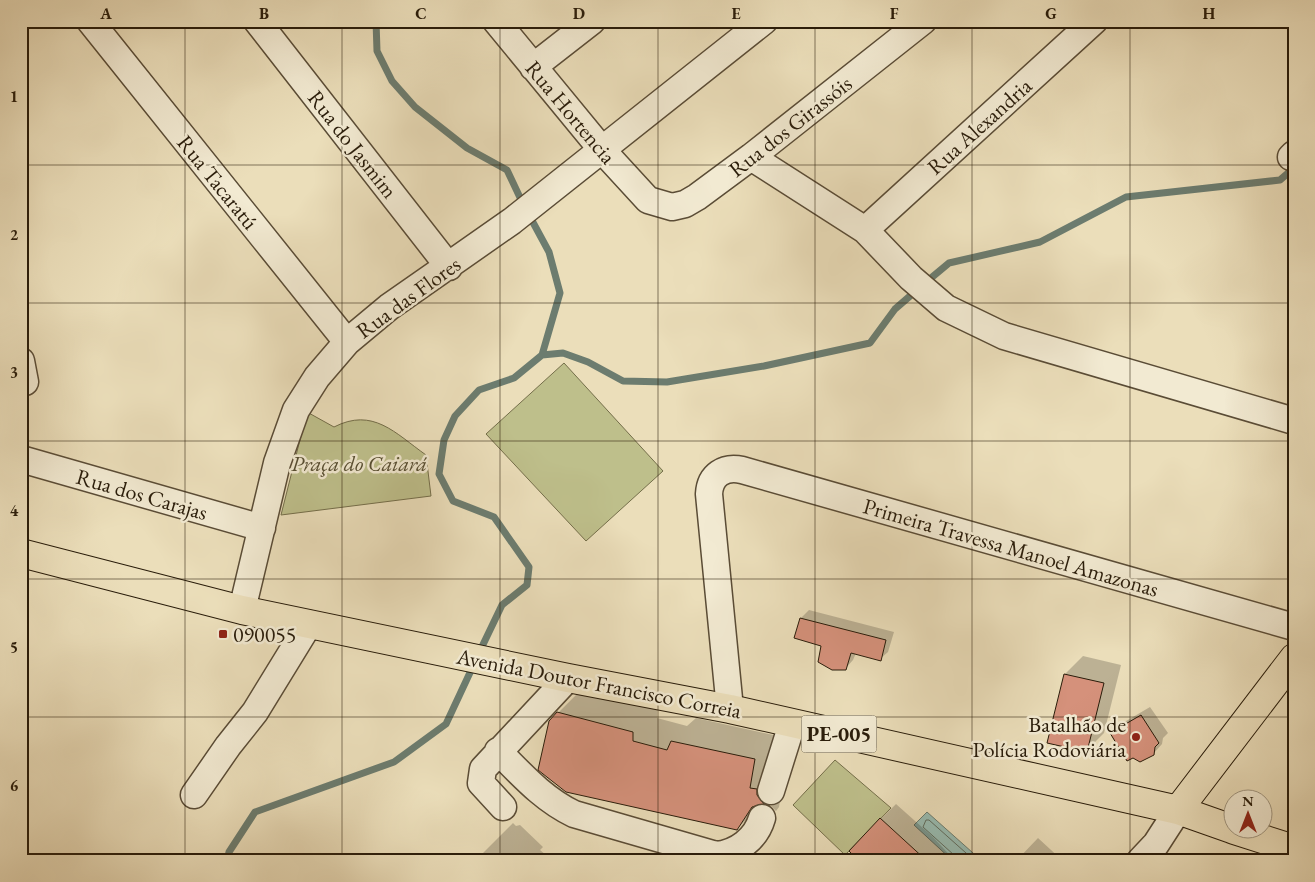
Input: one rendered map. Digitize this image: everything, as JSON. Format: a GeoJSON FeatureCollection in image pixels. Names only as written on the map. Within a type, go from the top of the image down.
{"type":"FeatureCollection","features":[{"type":"Feature","properties":{"kind":"main road","name":"Avenida Doutor Francisco Correia"},"geometry":{"type":"LineString","coordinates":[[21,553],[242,610],[498,664],[730,709],[1178,810]]}},
{"type":"Feature","properties":{"kind":"main road"},"geometry":{"type":"LineString","coordinates":[[1178,810],[1294,658]]}},
{"type":"Feature","properties":{"kind":"main road","name":"PE-005"},"geometry":{"type":"LineString","coordinates":[[1178,810],[1222,825]]}},
{"type":"Feature","properties":{"kind":"main road","name":"PE-005"},"geometry":{"type":"LineString","coordinates":[[1267,840],[1294,849]]}},
{"type":"Feature","properties":{"kind":"street","name":"Rua Tacaratú"},"geometry":{"type":"LineString","coordinates":[[90,21],[347,342]]}},
{"type":"Feature","properties":{"kind":"street","name":"Rua do Jasmim"},"geometry":{"type":"LineString","coordinates":[[257,21],[449,267]]}},
{"type":"Feature","properties":{"kind":"street","name":"Rua Hortencia"},"geometry":{"type":"LineString","coordinates":[[496,21],[602,152],[648,200]]}},
{"type":"Feature","properties":{"kind":"street"},"geometry":{"type":"LineString","coordinates":[[533,68],[592,21]]}},
{"type":"Feature","properties":{"kind":"street"},"geometry":{"type":"LineString","coordinates":[[602,152],[764,21]]}},
{"type":"Feature","properties":{"kind":"street","name":"Rua dos Girassóis"},"geometry":{"type":"LineString","coordinates":[[648,200],[672,207],[685,204],[751,157],[922,21]]}},
{"type":"Feature","properties":{"kind":"street","name":"Rua Alexandria"},"geometry":{"type":"LineString","coordinates":[[865,230],[1094,21]]}},
{"type":"Feature","properties":{"kind":"street","name":"Rua das Flores"},"geometry":{"type":"LineString","coordinates":[[242,610],[277,463],[296,410],[317,377],[347,342],[389,307],[449,267],[602,152]]}},
{"type":"Feature","properties":{"kind":"street"},"geometry":{"type":"LineString","coordinates":[[751,157],[865,230],[920,286],[946,308],[1004,336],[1294,421]]}},
{"type":"Feature","properties":{"kind":"street","name":"Rua dos Carajas"},"geometry":{"type":"LineString","coordinates":[[21,459],[262,528]]}},
{"type":"Feature","properties":{"kind":"street","name":"Primeira Travessa Manoel Amazonas"},"geometry":{"type":"LineString","coordinates":[[730,709],[708,494],[716,475],[729,469],[742,470],[1294,627]]}},
{"type":"Feature","properties":{"kind":"street"},"geometry":{"type":"LineString","coordinates":[[194,795],[228,746],[255,712],[309,624]]}},
{"type":"Feature","properties":{"kind":"street"},"geometry":{"type":"LineString","coordinates":[[503,807],[481,782],[483,770],[498,751],[568,678]]}},
{"type":"Feature","properties":{"kind":"street"},"geometry":{"type":"LineString","coordinates":[[771,791],[792,724]]}},
{"type":"Feature","properties":{"kind":"street"},"geometry":{"type":"LineString","coordinates":[[498,751],[536,790],[552,803],[574,814],[716,855],[730,854],[745,844],[761,824]]}},
{"type":"Feature","properties":{"kind":"street"},"geometry":{"type":"LineString","coordinates":[[1140,861],[1156,844],[1178,810]]}},
{"type":"Feature","properties":{"kind":"green space"},"geometry":{"type":"Polygon","coordinates":[[[564,363],[663,471],[586,541],[486,434],[564,363]]]}},
{"type":"Feature","properties":{"kind":"green space","name":"Praça do Caiará"},"geometry":{"type":"Polygon","coordinates":[[[307,412],[334,427],[360,420],[372,421],[394,431],[426,455],[431,496],[281,515],[307,412]]]}},
{"type":"Feature","properties":{"kind":"green space"},"geometry":{"type":"Polygon","coordinates":[[[835,760],[891,808],[845,855],[793,805],[835,760]]]}},
{"type":"Feature","properties":{"kind":"water"},"geometry":{"type":"Polygon","coordinates":[[[927,812],[982,861],[953,861],[914,825],[927,812]]]}},
{"type":"Feature","properties":{"kind":"building"},"geometry":{"type":"Polygon","coordinates":[[[800,618],[886,640],[881,661],[851,653],[846,670],[832,670],[818,662],[821,646],[794,638],[800,618]]]}},
{"type":"Feature","properties":{"kind":"building"},"geometry":{"type":"Polygon","coordinates":[[[1064,674],[1104,683],[1087,752],[1047,743],[1064,674]]]}},
{"type":"Feature","properties":{"kind":"building"},"geometry":{"type":"Polygon","coordinates":[[[557,712],[633,732],[633,741],[667,750],[671,741],[755,759],[750,788],[757,789],[757,795],[764,804],[752,807],[737,830],[566,792],[538,770],[549,721],[557,712]]]}},
{"type":"Feature","properties":{"kind":"building","name":"Batalhão de Polícia Rodoviária"},"geometry":{"type":"Polygon","coordinates":[[[1141,715],[1159,743],[1155,747],[1154,755],[1140,762],[1133,758],[1127,761],[1110,733],[1141,715]]]}},
{"type":"Feature","properties":{"kind":"building"},"geometry":{"type":"Polygon","coordinates":[[[880,818],[927,861],[859,861],[849,851],[880,818]]]}},
{"type":"Feature","properties":{"kind":"waterway"},"geometry":{"type":"LineString","coordinates":[[376,21],[377,51],[392,81],[415,107],[467,148],[507,170],[524,206]]}},
{"type":"Feature","properties":{"kind":"waterway"},"geometry":{"type":"LineString","coordinates":[[925,283],[949,263],[1040,242],[1126,197],[1280,180],[1294,168]]}},
{"type":"Feature","properties":{"kind":"waterway"},"geometry":{"type":"LineString","coordinates":[[529,215],[549,252],[560,293],[542,355]]}},
{"type":"Feature","properties":{"kind":"waterway"},"geometry":{"type":"LineString","coordinates":[[478,655],[502,605],[527,585],[529,567],[494,517],[453,501],[439,474],[444,440],[455,416],[479,390],[514,378],[542,355],[563,353],[588,362],[623,381],[667,382],[764,366],[870,343],[895,309],[917,290]]}},
{"type":"Feature","properties":{"kind":"waterway"},"geometry":{"type":"LineString","coordinates":[[227,861],[229,852],[255,812],[394,762],[446,724],[474,664]]}},
{"type":"Feature","properties":{"kind":"place","name":"090055"},"geometry":{"type":"Point","coordinates":[223,634]}},
{"type":"Feature","properties":{"kind":"place","name":"Batalhão de Polícia Rodoviária"},"geometry":{"type":"Point","coordinates":[1136,737]}}]}
